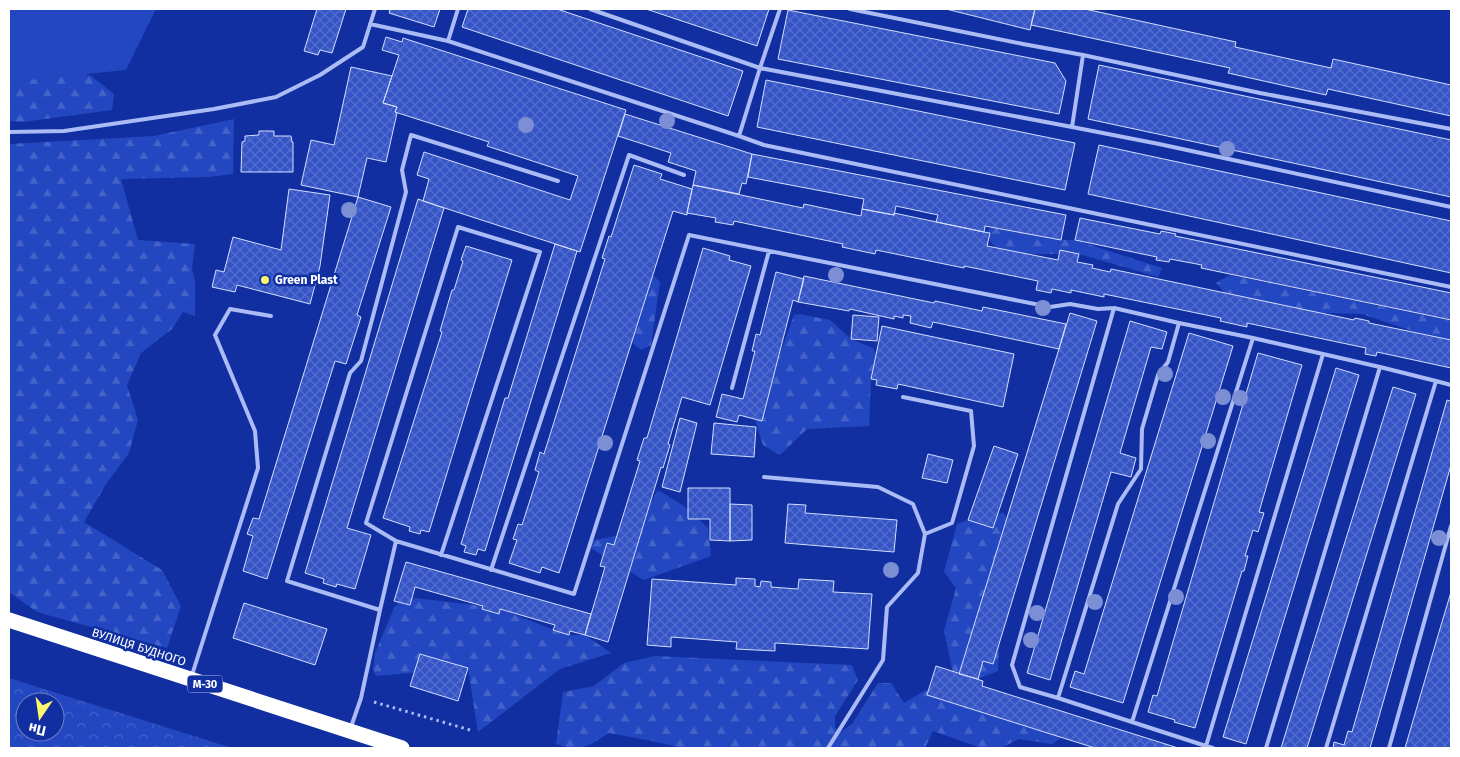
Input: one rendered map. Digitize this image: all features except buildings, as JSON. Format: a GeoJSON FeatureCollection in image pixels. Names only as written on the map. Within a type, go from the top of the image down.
{"type":"FeatureCollection","features":[{"type":"Feature","properties":{"kind":"highway","name":"ВУЛИЦЯ БУДНОГО"},"geometry":{"type":"LineString","coordinates":[[9,620],[402,748]]}},
{"type":"Feature","properties":{"kind":"lane"},"geometry":{"type":"LineString","coordinates":[[9,132],[64,131],[214,109],[276,97],[320,75],[363,47],[375,9]]}},
{"type":"Feature","properties":{"kind":"lane"},"geometry":{"type":"LineString","coordinates":[[448,41],[458,9]]}},
{"type":"Feature","properties":{"kind":"lane"},"geometry":{"type":"LineString","coordinates":[[590,9],[760,68],[1160,144],[1451,207]]}},
{"type":"Feature","properties":{"kind":"lane"},"geometry":{"type":"LineString","coordinates":[[739,136],[780,9]]}},
{"type":"Feature","properties":{"kind":"lane"},"geometry":{"type":"LineString","coordinates":[[850,9],[1083,55],[1260,93],[1451,129]]}},
{"type":"Feature","properties":{"kind":"lane"},"geometry":{"type":"LineString","coordinates":[[370,24],[448,41],[764,145],[1451,287]]}},
{"type":"Feature","properties":{"kind":"lane"},"geometry":{"type":"LineString","coordinates":[[1072,128],[1083,55]]}},
{"type":"Feature","properties":{"kind":"lane"},"geometry":{"type":"LineString","coordinates":[[380,610],[287,581],[350,373],[361,361],[406,192],[402,170],[411,135],[558,181]]}},
{"type":"Feature","properties":{"kind":"lane"},"geometry":{"type":"LineString","coordinates":[[491,570],[629,155],[684,175]]}},
{"type":"Feature","properties":{"kind":"lane"},"geometry":{"type":"LineString","coordinates":[[441,555],[540,252],[458,227],[366,523],[396,542],[574,594],[689,235],[1050,307],[1070,304],[1098,309],[1114,308],[1380,367],[1451,385]]}},
{"type":"Feature","properties":{"kind":"lane"},"geometry":{"type":"LineString","coordinates":[[732,388],[770,251]]}},
{"type":"Feature","properties":{"kind":"lane"},"geometry":{"type":"LineString","coordinates":[[1114,308],[1012,665],[1020,687],[1214,748]]}},
{"type":"Feature","properties":{"kind":"lane"},"geometry":{"type":"LineString","coordinates":[[191,680],[258,468],[255,431],[215,335],[230,309],[271,316]]}},
{"type":"Feature","properties":{"kind":"lane"},"geometry":{"type":"LineString","coordinates":[[1058,698],[1118,504],[1141,470],[1142,429],[1158,375],[1168,362],[1179,323]]}},
{"type":"Feature","properties":{"kind":"lane"},"geometry":{"type":"LineString","coordinates":[[1132,722],[1253,338]]}},
{"type":"Feature","properties":{"kind":"lane"},"geometry":{"type":"LineString","coordinates":[[1206,746],[1323,354]]}},
{"type":"Feature","properties":{"kind":"lane"},"geometry":{"type":"LineString","coordinates":[[1266,748],[1380,367]]}},
{"type":"Feature","properties":{"kind":"lane"},"geometry":{"type":"LineString","coordinates":[[1326,748],[1436,381]]}},
{"type":"Feature","properties":{"kind":"lane"},"geometry":{"type":"LineString","coordinates":[[903,397],[971,411],[974,446],[952,523],[925,534]]}},
{"type":"Feature","properties":{"kind":"lane"},"geometry":{"type":"LineString","coordinates":[[764,477],[878,487],[912,504],[925,534],[918,573],[887,607],[883,660],[828,748]]}},
{"type":"Feature","properties":{"kind":"lane"},"geometry":{"type":"LineString","coordinates":[[1388,748],[1451,526]]}},
{"type":"Feature","properties":{"kind":"lane"},"geometry":{"type":"LineString","coordinates":[[349,731],[361,698],[396,542]]}},
{"type":"Feature","properties":{"kind":"path"},"geometry":{"type":"LineString","coordinates":[[361,698],[470,730]]}},
{"type":"Feature","properties":{"kind":"green space"},"geometry":{"type":"Polygon","coordinates":[[[9,9],[156,9],[126,70],[9,82],[9,9]]]}},
{"type":"Feature","properties":{"kind":"green space"},"geometry":{"type":"Polygon","coordinates":[[[53,63],[91,76],[114,94],[112,110],[23,122],[9,121],[9,69],[53,63]]]}},
{"type":"Feature","properties":{"kind":"green space"},"geometry":{"type":"Polygon","coordinates":[[[234,119],[233,174],[208,177],[121,179],[138,240],[195,244],[192,269],[195,281],[195,316],[183,312],[172,329],[141,353],[127,385],[138,420],[129,453],[106,484],[84,522],[162,570],[181,606],[167,648],[37,612],[9,592],[9,144],[154,136],[234,119]]]}},
{"type":"Feature","properties":{"kind":"green space"},"geometry":{"type":"Polygon","coordinates":[[[995,223],[1061,240],[1075,240],[1162,268],[1158,277],[1079,254],[1012,254],[992,244],[987,231],[995,223]]]}},
{"type":"Feature","properties":{"kind":"green space"},"geometry":{"type":"Polygon","coordinates":[[[649,271],[660,282],[651,345],[641,350],[631,342],[649,271]]]}},
{"type":"Feature","properties":{"kind":"green space"},"geometry":{"type":"Polygon","coordinates":[[[1230,275],[1451,321],[1451,344],[1362,314],[1298,312],[1227,296],[1216,283],[1230,275]]]}},
{"type":"Feature","properties":{"kind":"green space"},"geometry":{"type":"Polygon","coordinates":[[[800,314],[830,320],[851,339],[873,348],[876,354],[871,379],[869,426],[807,429],[780,455],[763,445],[750,404],[768,387],[794,315],[800,314]]]}},
{"type":"Feature","properties":{"kind":"green space"},"geometry":{"type":"Polygon","coordinates":[[[658,490],[684,506],[708,528],[711,556],[644,580],[589,547],[591,541],[634,532],[658,490]]]}},
{"type":"Feature","properties":{"kind":"green space"},"geometry":{"type":"Polygon","coordinates":[[[1003,512],[1015,531],[1000,619],[998,671],[965,684],[954,678],[944,631],[956,588],[944,572],[957,524],[968,520],[982,523],[1003,512]]]}},
{"type":"Feature","properties":{"kind":"green space"},"geometry":{"type":"Polygon","coordinates":[[[415,598],[500,609],[569,635],[585,635],[611,653],[560,669],[478,732],[468,668],[376,676],[373,669],[375,653],[394,608],[400,601],[415,598]]]}},
{"type":"Feature","properties":{"kind":"green space"},"geometry":{"type":"Polygon","coordinates":[[[655,656],[852,665],[858,680],[835,716],[835,728],[842,731],[852,724],[878,683],[891,683],[904,703],[924,691],[953,685],[969,693],[975,711],[1022,715],[1066,735],[1052,744],[1019,739],[1003,747],[981,748],[933,731],[925,748],[681,748],[609,733],[584,747],[572,748],[556,744],[563,692],[594,686],[624,663],[655,656]]]}},
{"type":"Feature","properties":{"kind":"green space"},"geometry":{"type":"Polygon","coordinates":[[[9,678],[54,692],[15,692],[15,742],[65,742],[65,696],[232,748],[9,748],[9,678]]]}},
{"type":"Feature","properties":{"kind":"place","name":"Green Plast"},"geometry":{"type":"Point","coordinates":[265,280]}}]}
